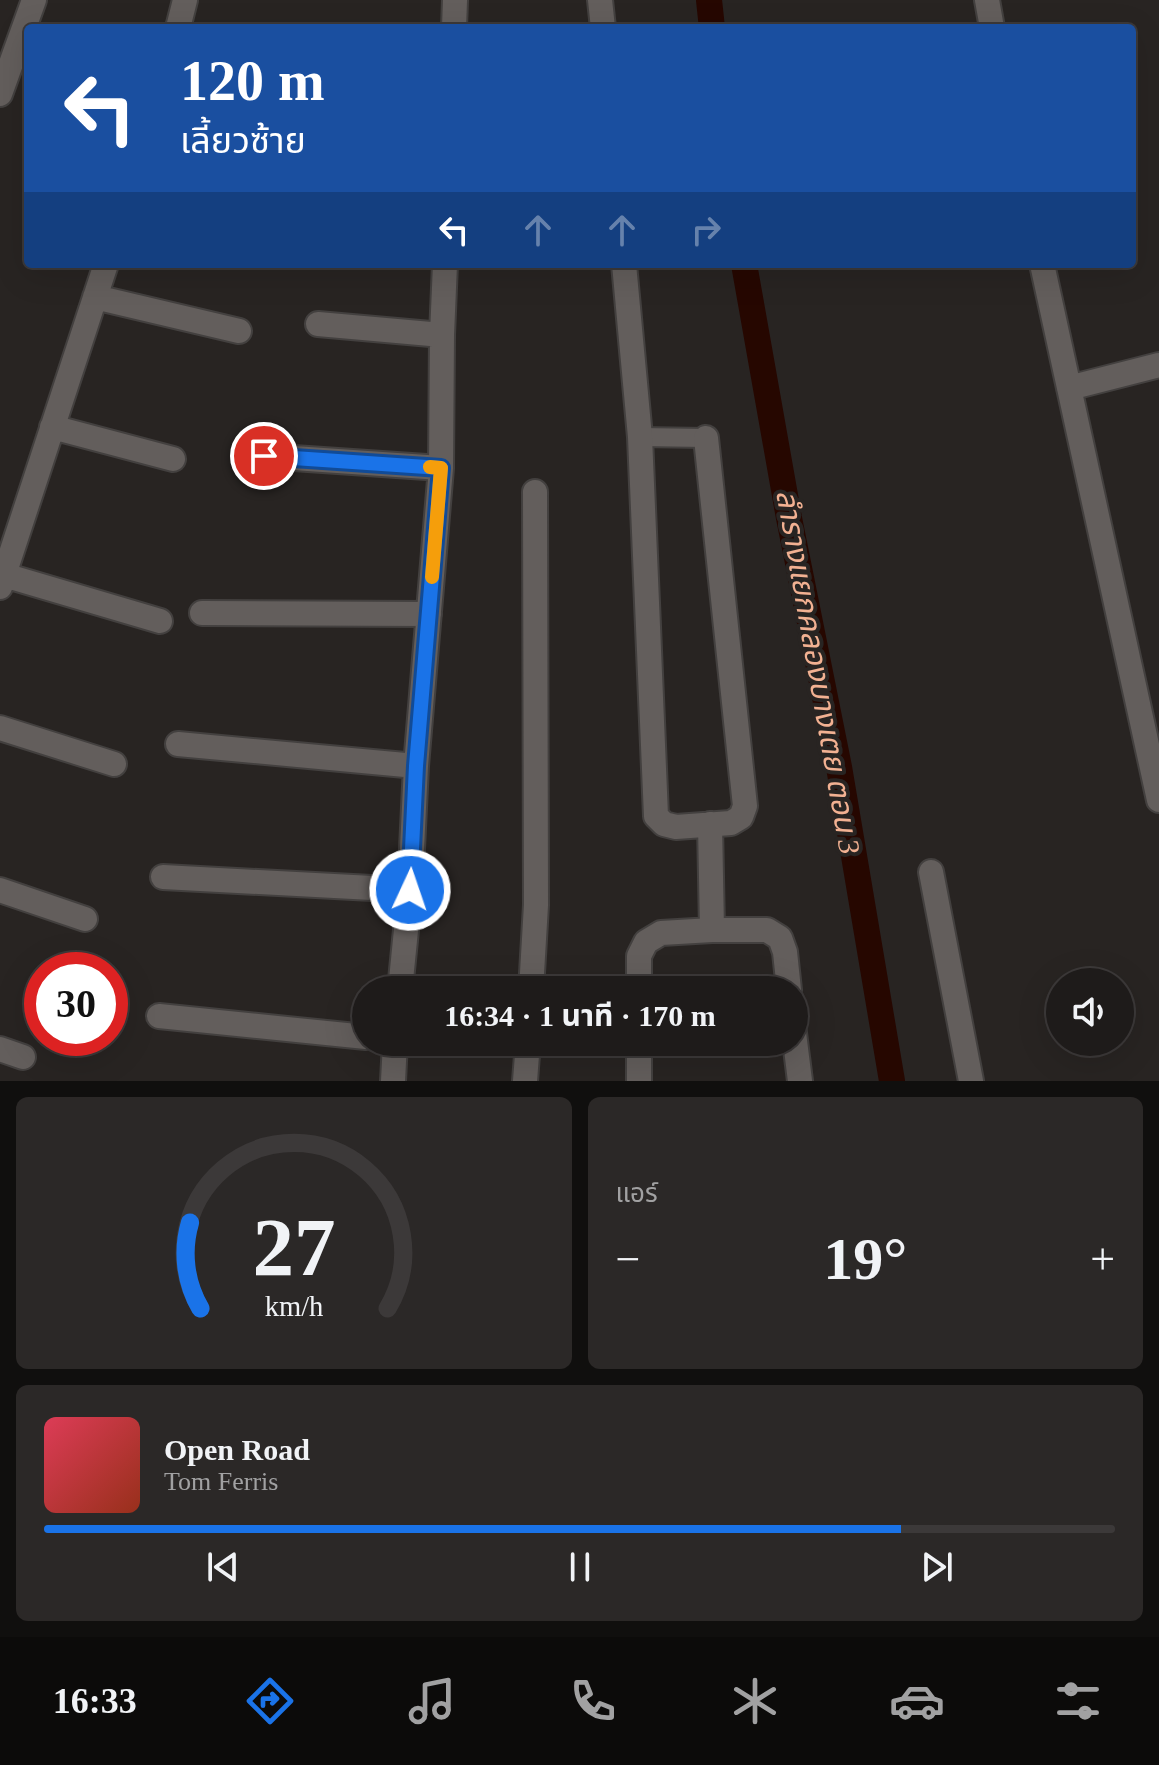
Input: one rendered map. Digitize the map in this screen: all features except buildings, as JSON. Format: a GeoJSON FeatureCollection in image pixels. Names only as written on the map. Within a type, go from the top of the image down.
{"type":"FeatureCollection","features":[{"type":"Feature","properties":{"kind":"street"},"geometry":{"type":"LineString","coordinates":[[25,24],[34,0]]}},
{"type":"Feature","properties":{"kind":"street"},"geometry":{"type":"LineString","coordinates":[[179,24],[185,0]]}},
{"type":"Feature","properties":{"kind":"street"},"geometry":{"type":"LineString","coordinates":[[454,24],[455,0]]}},
{"type":"Feature","properties":{"kind":"street"},"geometry":{"type":"LineString","coordinates":[[600,0],[603,24]]}},
{"type":"Feature","properties":{"kind":"street"},"geometry":{"type":"LineString","coordinates":[[987,0],[991,24]]}},
{"type":"Feature","properties":{"kind":"street"},"geometry":{"type":"LineString","coordinates":[[0,94],[24,28]]}},
{"type":"Feature","properties":{"kind":"street"},"geometry":{"type":"LineString","coordinates":[[105,268],[2,581],[160,621]]}},
{"type":"Feature","properties":{"kind":"street"},"geometry":{"type":"LineString","coordinates":[[401,976],[441,468],[445,268]]}},
{"type":"Feature","properties":{"kind":"street"},"geometry":{"type":"LineString","coordinates":[[624,268],[640,437],[656,816],[664,824],[676,827],[731,823],[741,817],[745,806],[706,438],[640,437]]}},
{"type":"Feature","properties":{"kind":"street"},"geometry":{"type":"LineString","coordinates":[[1043,268],[1159,800]]}},
{"type":"Feature","properties":{"kind":"street"},"geometry":{"type":"LineString","coordinates":[[95,297],[239,331]]}},
{"type":"Feature","properties":{"kind":"street"},"geometry":{"type":"LineString","coordinates":[[318,324],[442,335]]}},
{"type":"Feature","properties":{"kind":"street"},"geometry":{"type":"LineString","coordinates":[[1069,388],[1159,365]]}},
{"type":"Feature","properties":{"kind":"street"},"geometry":{"type":"LineString","coordinates":[[52,427],[173,459]]}},
{"type":"Feature","properties":{"kind":"street"},"geometry":{"type":"LineString","coordinates":[[264,456],[441,468]]}},
{"type":"Feature","properties":{"kind":"street"},"geometry":{"type":"LineString","coordinates":[[532,976],[536,905],[535,492]]}},
{"type":"Feature","properties":{"kind":"street"},"geometry":{"type":"LineString","coordinates":[[202,613],[429,614]]}},
{"type":"Feature","properties":{"kind":"street"},"geometry":{"type":"LineString","coordinates":[[0,728],[114,764]]}},
{"type":"Feature","properties":{"kind":"street"},"geometry":{"type":"LineString","coordinates":[[178,744],[416,766]]}},
{"type":"Feature","properties":{"kind":"street"},"geometry":{"type":"LineString","coordinates":[[710,824],[712,930]]}},
{"type":"Feature","properties":{"kind":"street"},"geometry":{"type":"LineString","coordinates":[[931,872],[971,1081]]}},
{"type":"Feature","properties":{"kind":"street"},"geometry":{"type":"LineString","coordinates":[[163,877],[410,890]]}},
{"type":"Feature","properties":{"kind":"street"},"geometry":{"type":"LineString","coordinates":[[0,890],[85,919]]}},
{"type":"Feature","properties":{"kind":"street"},"geometry":{"type":"LineString","coordinates":[[639,976],[639,956],[646,942],[661,933],[712,930],[767,930],[780,938],[788,976]]}},
{"type":"Feature","properties":{"kind":"street"},"geometry":{"type":"LineString","coordinates":[[159,1016],[352,1036]]}},
{"type":"Feature","properties":{"kind":"street"},"geometry":{"type":"LineString","coordinates":[[393,1081],[394,1056]]}},
{"type":"Feature","properties":{"kind":"street"},"geometry":{"type":"LineString","coordinates":[[525,1081],[527,1056]]}},
{"type":"Feature","properties":{"kind":"street"},"geometry":{"type":"LineString","coordinates":[[639,1056],[639,1081]]}},
{"type":"Feature","properties":{"kind":"street"},"geometry":{"type":"LineString","coordinates":[[797,1056],[800,1081]]}},
{"type":"Feature","properties":{"kind":"waterway","name":"ลำรางแยกคลองบางเตย ตอน 3"},"geometry":{"type":"LineString","coordinates":[[709,0],[712,24]]}},
{"type":"Feature","properties":{"kind":"waterway","name":"ลำรางแยกคลองบางเตย ตอน 3"},"geometry":{"type":"LineString","coordinates":[[745,268],[789,518],[839,767],[892,1081]]}},
{"type":"Feature","properties":{"kind":"slow traffic"},"geometry":{"type":"LineString","coordinates":[[430,467],[441,468],[432,577]]}},
{"type":"Feature","properties":{"kind":"route"},"geometry":{"type":"LineString","coordinates":[[264,456],[441,468],[416,766],[410,890]]}}]}
